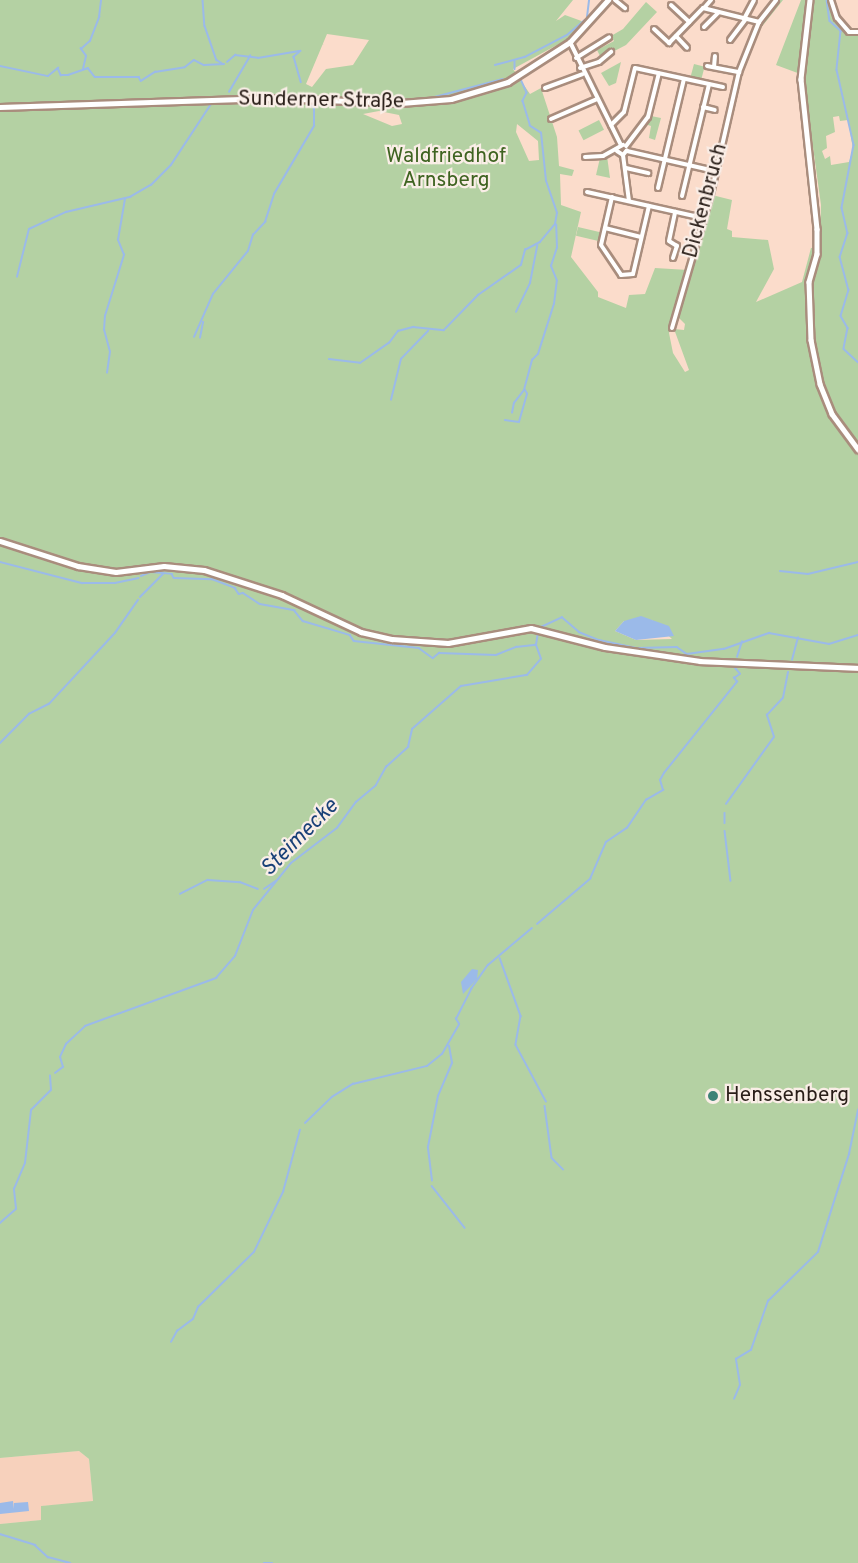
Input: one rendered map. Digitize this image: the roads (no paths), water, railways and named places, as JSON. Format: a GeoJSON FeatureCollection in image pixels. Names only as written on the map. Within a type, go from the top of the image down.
{"type":"FeatureCollection","features":[{"type":"Feature","properties":{"kind":"main road","name":"Sunderner Straße"},"geometry":{"type":"LineString","coordinates":[[0,107],[272,98],[433,102],[504,84],[570,42],[608,0]]}},
{"type":"Feature","properties":{"kind":"main road"},"geometry":{"type":"LineString","coordinates":[[810,0],[801,79],[817,229],[817,254],[808,282],[811,340],[820,384],[832,414],[858,449]]}},
{"type":"Feature","properties":{"kind":"main road"},"geometry":{"type":"LineString","coordinates":[[0,541],[68,563],[116,572],[164,566],[204,570],[282,595],[361,632],[393,639],[448,643],[531,628],[605,646],[700,661],[858,668]]}},
{"type":"Feature","properties":{"kind":"street"},"geometry":{"type":"LineString","coordinates":[[615,0],[625,8]]}},
{"type":"Feature","properties":{"kind":"street"},"geometry":{"type":"LineString","coordinates":[[654,29],[669,43],[711,0]]}},
{"type":"Feature","properties":{"kind":"street"},"geometry":{"type":"LineString","coordinates":[[730,40],[745,19],[754,0]]}},
{"type":"Feature","properties":{"kind":"street","name":"Dickenbruch"},"geometry":{"type":"LineString","coordinates":[[672,328],[703,218],[739,72],[759,22],[776,0]]}},
{"type":"Feature","properties":{"kind":"street"},"geometry":{"type":"LineString","coordinates":[[831,0],[837,18],[849,32],[858,32]]}},
{"type":"Feature","properties":{"kind":"street"},"geometry":{"type":"LineString","coordinates":[[671,5],[689,22]]}},
{"type":"Feature","properties":{"kind":"street"},"geometry":{"type":"LineString","coordinates":[[703,8],[759,22]]}},
{"type":"Feature","properties":{"kind":"street"},"geometry":{"type":"LineString","coordinates":[[704,27],[719,12]]}},
{"type":"Feature","properties":{"kind":"street"},"geometry":{"type":"LineString","coordinates":[[676,36],[687,48]]}},
{"type":"Feature","properties":{"kind":"street"},"geometry":{"type":"LineString","coordinates":[[576,58],[609,38]]}},
{"type":"Feature","properties":{"kind":"street"},"geometry":{"type":"LineString","coordinates":[[570,42],[583,74],[625,148]]}},
{"type":"Feature","properties":{"kind":"street"},"geometry":{"type":"LineString","coordinates":[[580,68],[599,62],[611,52]]}},
{"type":"Feature","properties":{"kind":"street"},"geometry":{"type":"LineString","coordinates":[[714,56],[714,67]]}},
{"type":"Feature","properties":{"kind":"street"},"geometry":{"type":"LineString","coordinates":[[707,66],[739,72]]}},
{"type":"Feature","properties":{"kind":"street"},"geometry":{"type":"LineString","coordinates":[[611,125],[624,112],[634,69],[723,87]]}},
{"type":"Feature","properties":{"kind":"street"},"geometry":{"type":"LineString","coordinates":[[629,201],[623,155],[625,148],[648,117],[659,73]]}},
{"type":"Feature","properties":{"kind":"street"},"geometry":{"type":"LineString","coordinates":[[545,88],[583,74]]}},
{"type":"Feature","properties":{"kind":"street"},"geometry":{"type":"LineString","coordinates":[[658,188],[684,79]]}},
{"type":"Feature","properties":{"kind":"street"},"geometry":{"type":"LineString","coordinates":[[682,196],[709,84]]}},
{"type":"Feature","properties":{"kind":"street"},"geometry":{"type":"LineString","coordinates":[[551,119],[597,99]]}},
{"type":"Feature","properties":{"kind":"street"},"geometry":{"type":"LineString","coordinates":[[703,107],[715,110]]}},
{"type":"Feature","properties":{"kind":"street"},"geometry":{"type":"LineString","coordinates":[[585,157],[625,148],[715,171]]}},
{"type":"Feature","properties":{"kind":"street"},"geometry":{"type":"LineString","coordinates":[[617,151],[623,155]]}},
{"type":"Feature","properties":{"kind":"street"},"geometry":{"type":"LineString","coordinates":[[625,168],[648,173]]}},
{"type":"Feature","properties":{"kind":"street"},"geometry":{"type":"LineString","coordinates":[[587,192],[703,218]]}},
{"type":"Feature","properties":{"kind":"street"},"geometry":{"type":"LineString","coordinates":[[612,197],[601,249],[621,275],[633,274],[649,206]]}},
{"type":"Feature","properties":{"kind":"street"},"geometry":{"type":"LineString","coordinates":[[673,258],[677,246],[669,241],[675,212]]}},
{"type":"Feature","properties":{"kind":"street"},"geometry":{"type":"LineString","coordinates":[[604,228],[641,237]]}},
{"type":"Feature","properties":{"kind":"water"},"geometry":{"type":"Polygon","coordinates":[[[641,616],[669,626],[674,636],[636,640],[615,631],[624,621],[641,616]]]}},
{"type":"Feature","properties":{"kind":"water"},"geometry":{"type":"Polygon","coordinates":[[[472,969],[478,970],[477,979],[463,994],[461,982],[472,969]]]}},
{"type":"Feature","properties":{"kind":"water"},"geometry":{"type":"Polygon","coordinates":[[[13,1501],[14,1509],[14,1503],[28,1502],[29,1511],[0,1514],[0,1503],[13,1501]]]}},
{"type":"Feature","properties":{"kind":"waterway"},"geometry":{"type":"LineString","coordinates":[[83,69],[86,56],[81,49],[90,41],[99,17],[101,0]]}},
{"type":"Feature","properties":{"kind":"waterway"},"geometry":{"type":"LineString","coordinates":[[203,0],[205,26],[217,60],[223,64]]}},
{"type":"Feature","properties":{"kind":"waterway"},"geometry":{"type":"LineString","coordinates":[[587,17],[589,0]]}},
{"type":"Feature","properties":{"kind":"waterway"},"geometry":{"type":"LineString","coordinates":[[827,0],[830,21],[841,31],[837,70],[854,145],[842,208],[848,233],[840,257],[849,290],[841,316],[848,328],[844,349],[858,362]]}},
{"type":"Feature","properties":{"kind":"waterway"},"geometry":{"type":"LineString","coordinates":[[495,65],[525,57],[567,35],[585,20]]}},
{"type":"Feature","properties":{"kind":"waterway"},"geometry":{"type":"LineString","coordinates":[[227,62],[235,55],[258,58],[300,51]]}},
{"type":"Feature","properties":{"kind":"waterway"},"geometry":{"type":"LineString","coordinates":[[300,52],[294,57],[301,82]]}},
{"type":"Feature","properties":{"kind":"waterway"},"geometry":{"type":"LineString","coordinates":[[229,92],[250,56]]}},
{"type":"Feature","properties":{"kind":"waterway"},"geometry":{"type":"LineString","coordinates":[[0,66],[48,76],[58,68],[61,75],[88,68],[95,77],[139,77],[141,81],[155,72],[185,67],[194,60],[204,65],[224,64]]}},
{"type":"Feature","properties":{"kind":"waterway"},"geometry":{"type":"LineString","coordinates":[[515,61],[515,69]]}},
{"type":"Feature","properties":{"kind":"waterway"},"geometry":{"type":"LineString","coordinates":[[520,77],[527,93],[523,101],[530,124]]}},
{"type":"Feature","properties":{"kind":"waterway"},"geometry":{"type":"LineString","coordinates":[[396,100],[431,98],[503,79]]}},
{"type":"Feature","properties":{"kind":"waterway"},"geometry":{"type":"LineString","coordinates":[[194,337],[213,294],[248,251],[253,235],[265,222],[274,194],[314,126],[314,109],[309,101]]}},
{"type":"Feature","properties":{"kind":"waterway"},"geometry":{"type":"LineString","coordinates":[[17,277],[29,229],[66,212],[130,197],[151,185],[171,165],[211,104]]}},
{"type":"Feature","properties":{"kind":"waterway"},"geometry":{"type":"LineString","coordinates":[[329,359],[360,363],[389,343],[398,331],[413,327],[444,330],[478,295],[521,265],[525,250],[540,242],[555,224],[557,213],[546,181],[541,133],[530,126]]}},
{"type":"Feature","properties":{"kind":"waterway"},"geometry":{"type":"LineString","coordinates":[[107,373],[110,352],[104,330],[105,316],[124,255],[118,240],[125,199]]}},
{"type":"Feature","properties":{"kind":"waterway"},"geometry":{"type":"LineString","coordinates":[[512,413],[514,403],[524,390],[532,360],[538,354],[554,304],[557,281],[551,266],[557,248],[556,225]]}},
{"type":"Feature","properties":{"kind":"waterway"},"geometry":{"type":"LineString","coordinates":[[516,312],[530,283],[537,246]]}},
{"type":"Feature","properties":{"kind":"waterway"},"geometry":{"type":"LineString","coordinates":[[200,338],[203,322]]}},
{"type":"Feature","properties":{"kind":"waterway"},"geometry":{"type":"LineString","coordinates":[[391,400],[401,359],[428,331]]}},
{"type":"Feature","properties":{"kind":"waterway"},"geometry":{"type":"LineString","coordinates":[[505,420],[519,422],[527,394],[525,390]]}},
{"type":"Feature","properties":{"kind":"waterway"},"geometry":{"type":"LineString","coordinates":[[0,562],[82,583],[115,583],[138,578]]}},
{"type":"Feature","properties":{"kind":"waterway"},"geometry":{"type":"LineString","coordinates":[[780,571],[808,574],[858,562]]}},
{"type":"Feature","properties":{"kind":"waterway"},"geometry":{"type":"LineString","coordinates":[[141,576],[151,572],[172,574],[174,578],[212,579],[235,588],[239,594],[243,593],[260,604],[294,610],[303,621],[350,635],[354,641],[419,648],[433,658],[439,653],[496,655],[516,647],[536,645],[538,632]]}},
{"type":"Feature","properties":{"kind":"waterway"},"geometry":{"type":"LineString","coordinates":[[140,597],[163,574]]}},
{"type":"Feature","properties":{"kind":"waterway"},"geometry":{"type":"LineString","coordinates":[[0,743],[29,714],[49,704],[115,633],[138,600]]}},
{"type":"Feature","properties":{"kind":"waterway"},"geometry":{"type":"LineString","coordinates":[[541,627],[562,617],[579,632],[599,640],[637,648],[677,647],[687,654],[724,649],[769,633],[829,644],[858,635]]}},
{"type":"Feature","properties":{"kind":"waterway"},"geometry":{"type":"LineString","coordinates":[[792,660],[798,638]]}},
{"type":"Feature","properties":{"kind":"waterway"},"geometry":{"type":"LineString","coordinates":[[737,657],[742,642]]}},
{"type":"Feature","properties":{"kind":"waterway","name":"Steimecke"},"geometry":{"type":"LineString","coordinates":[[55,1073],[63,1067],[60,1057],[66,1044],[85,1026],[216,978],[235,956],[253,910],[291,863],[337,828],[356,802],[376,785],[386,767],[408,747],[412,729],[461,686],[527,675],[541,659],[536,645]]}},
{"type":"Feature","properties":{"kind":"waterway"},"geometry":{"type":"LineString","coordinates":[[537,924],[590,879],[606,842],[627,828],[646,800],[663,790],[660,780],[664,773],[737,682],[734,678],[740,674],[733,666]]}},
{"type":"Feature","properties":{"kind":"waterway"},"geometry":{"type":"LineString","coordinates":[[726,804],[774,737],[767,715],[783,698],[788,672]]}},
{"type":"Feature","properties":{"kind":"waterway"},"geometry":{"type":"LineString","coordinates":[[725,813],[725,823]]}},
{"type":"Feature","properties":{"kind":"waterway"},"geometry":{"type":"LineString","coordinates":[[725,831],[731,881]]}},
{"type":"Feature","properties":{"kind":"waterway"},"geometry":{"type":"LineString","coordinates":[[180,894],[208,880],[240,882],[258,889]]}},
{"type":"Feature","properties":{"kind":"waterway","name":"Steimecke"},"geometry":{"type":"LineString","coordinates":[[264,889],[276,881]]}},
{"type":"Feature","properties":{"kind":"waterway"},"geometry":{"type":"LineString","coordinates":[[305,1123],[332,1097],[353,1084],[427,1066],[442,1054],[459,1024],[456,1019],[471,989],[488,965],[532,928]]}},
{"type":"Feature","properties":{"kind":"waterway"},"geometry":{"type":"LineString","coordinates":[[500,958],[521,1016],[516,1045],[546,1101]]}},
{"type":"Feature","properties":{"kind":"waterway"},"geometry":{"type":"LineString","coordinates":[[432,1181],[428,1147],[438,1096],[452,1063],[449,1046]]}},
{"type":"Feature","properties":{"kind":"waterway","name":"Steimecke"},"geometry":{"type":"LineString","coordinates":[[0,1223],[16,1209],[14,1189],[25,1163],[31,1110],[51,1090],[50,1076]]}},
{"type":"Feature","properties":{"kind":"waterway"},"geometry":{"type":"LineString","coordinates":[[545,1106],[552,1158],[563,1169]]}},
{"type":"Feature","properties":{"kind":"waterway"},"geometry":{"type":"LineString","coordinates":[[734,1399],[740,1385],[736,1359],[751,1350],[768,1301],[818,1252],[849,1154],[858,1110]]}},
{"type":"Feature","properties":{"kind":"waterway"},"geometry":{"type":"LineString","coordinates":[[171,1342],[177,1331],[193,1319],[198,1307],[254,1252],[283,1192],[300,1130]]}},
{"type":"Feature","properties":{"kind":"waterway"},"geometry":{"type":"LineString","coordinates":[[432,1186],[465,1228]]}},
{"type":"Feature","properties":{"kind":"waterway"},"geometry":{"type":"LineString","coordinates":[[0,1534],[35,1545],[48,1557],[70,1563]]}},
{"type":"Feature","properties":{"kind":"waterway"},"geometry":{"type":"LineString","coordinates":[[264,1563],[272,1563]]}},
{"type":"Feature","properties":{"kind":"place","name":"Henssenberg"},"geometry":{"type":"Point","coordinates":[713,1096]}},
{"type":"Feature","properties":{"kind":"park label","name":"Waldfriedhof Arnsberg"},"geometry":{"type":"Point","coordinates":[446,169]}}]}
